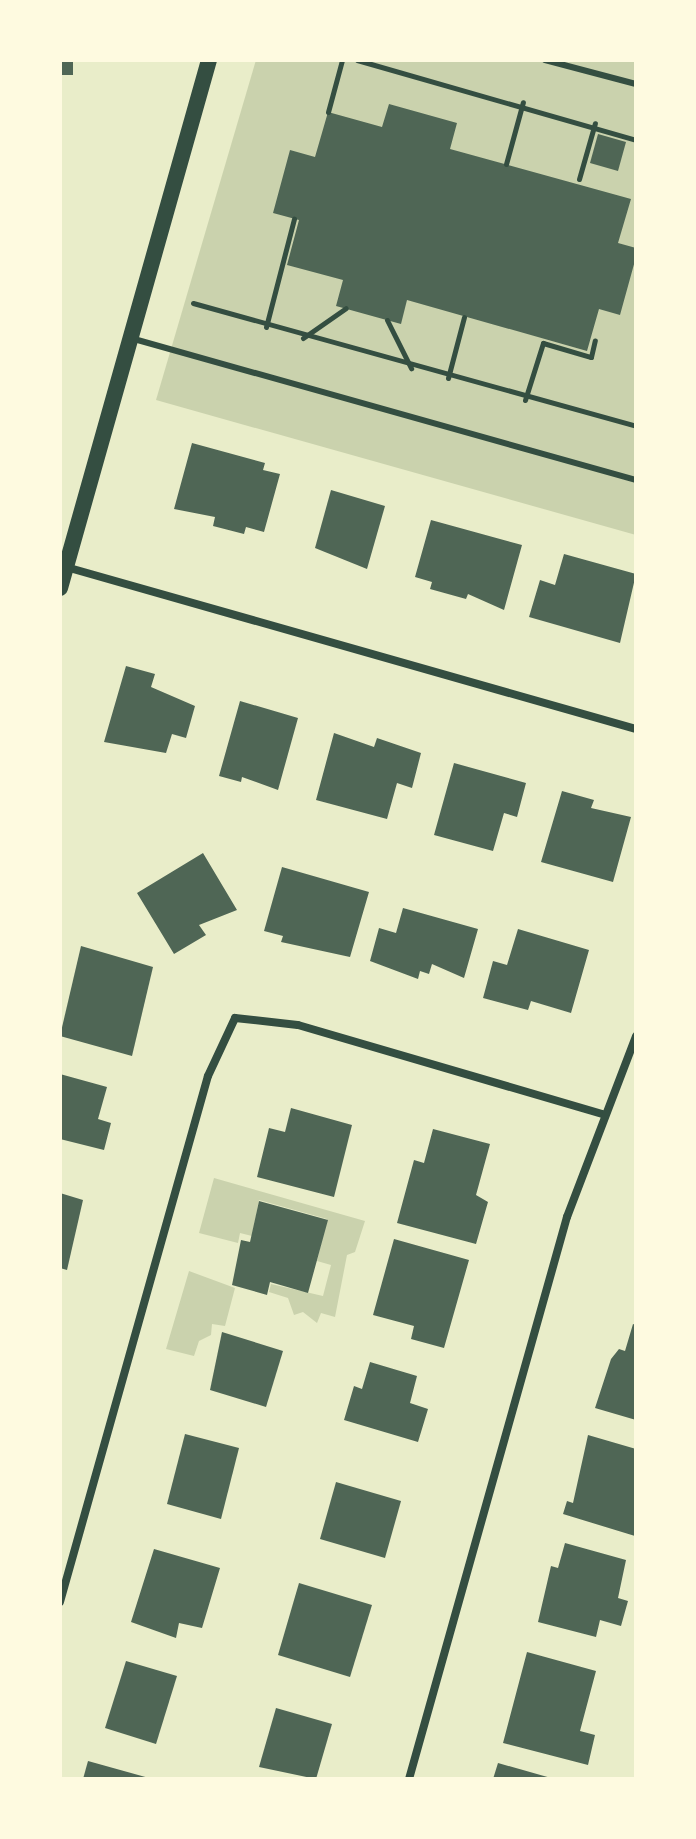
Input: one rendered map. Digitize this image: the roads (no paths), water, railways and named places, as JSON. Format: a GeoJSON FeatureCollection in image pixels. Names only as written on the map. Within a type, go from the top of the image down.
{"type":"FeatureCollection","features":[{"type":"Feature","properties":{"kind":"main road"},"geometry":{"type":"LineString","coordinates":[[60,588],[209,60]]}},
{"type":"Feature","properties":{"kind":"street"},"geometry":{"type":"LineString","coordinates":[[66,567],[636,729]]}},
{"type":"Feature","properties":{"kind":"street"},"geometry":{"type":"LineString","coordinates":[[60,1602],[208,1076],[235,1018],[298,1025],[602,1114]]}},
{"type":"Feature","properties":{"kind":"street"},"geometry":{"type":"LineString","coordinates":[[409,1779],[567,1217],[602,1114],[636,1036]]}},
{"type":"Feature","properties":{"kind":"lane"},"geometry":{"type":"LineString","coordinates":[[545,60],[636,84]]}},
{"type":"Feature","properties":{"kind":"lane"},"geometry":{"type":"LineString","coordinates":[[130,338],[636,480]]}}]}
